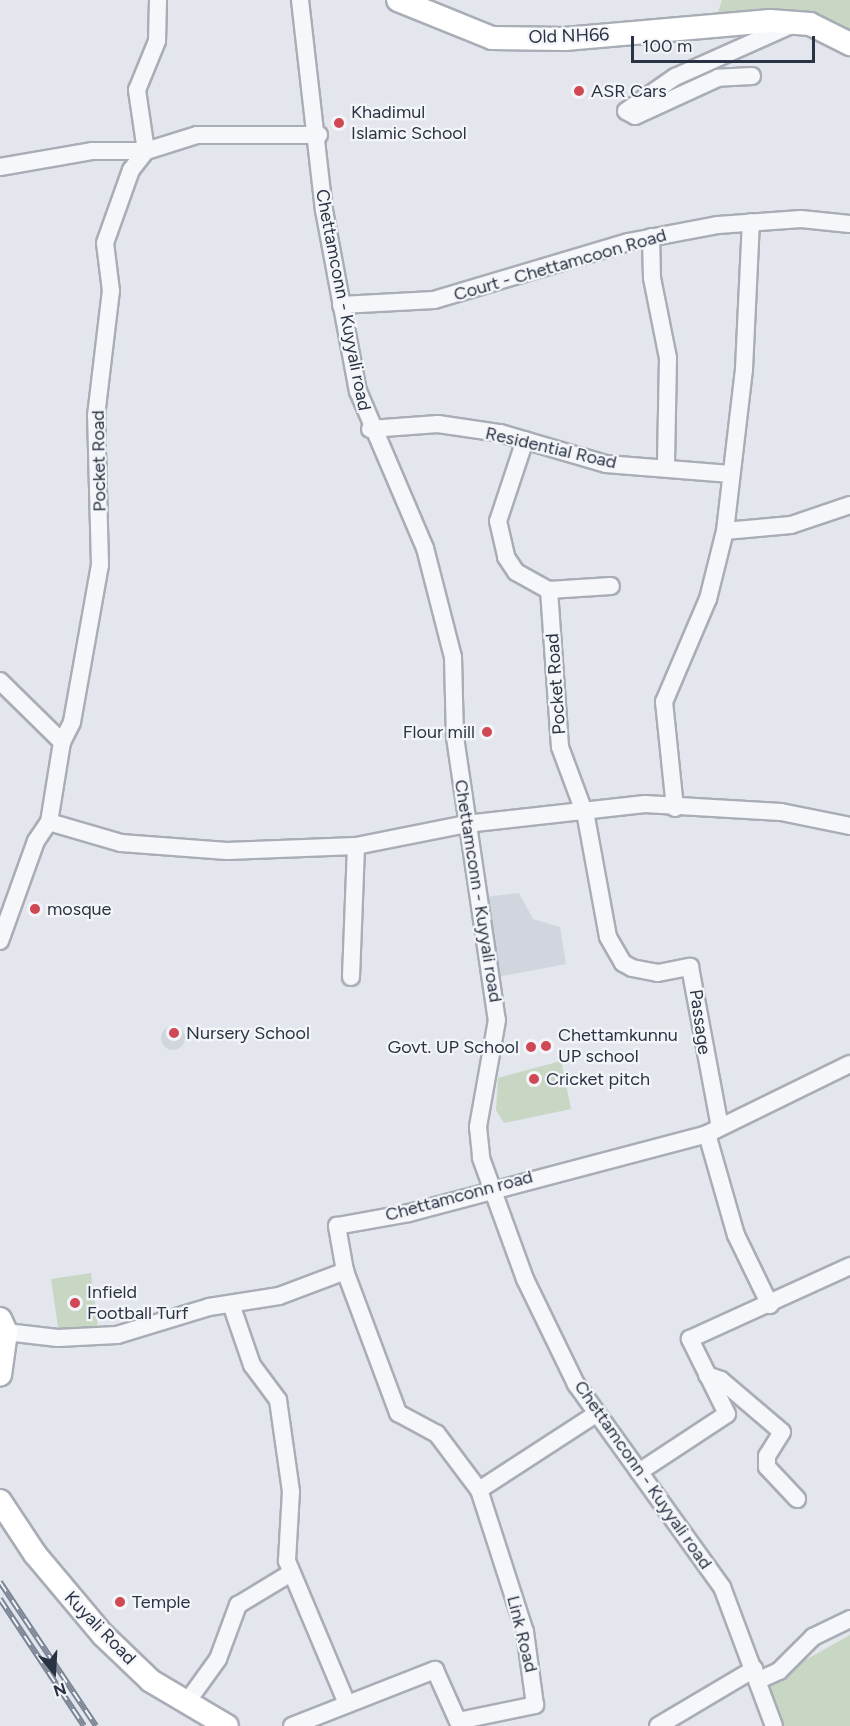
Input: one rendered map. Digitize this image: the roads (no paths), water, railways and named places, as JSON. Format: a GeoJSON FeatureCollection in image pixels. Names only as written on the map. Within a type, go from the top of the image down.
{"type":"FeatureCollection","features":[{"type":"Feature","properties":{"kind":"main road","name":"Old NH66"},"geometry":{"type":"LineString","coordinates":[[398,0],[492,38],[565,39],[796,23],[850,44]]}},
{"type":"Feature","properties":{"kind":"main road"},"geometry":{"type":"LineString","coordinates":[[0,1375],[3,1325]]}},
{"type":"Feature","properties":{"kind":"main road","name":"Kuyali Road"},"geometry":{"type":"LineString","coordinates":[[0,1501],[35,1554],[103,1635],[151,1682],[227,1726]]}},
{"type":"Feature","properties":{"kind":"street"},"geometry":{"type":"LineString","coordinates":[[146,151],[137,90],[157,41],[158,0]]}},
{"type":"Feature","properties":{"kind":"street","name":"Chettamconn - Kuyyali road"},"geometry":{"type":"LineString","coordinates":[[300,0],[319,135],[322,196],[341,305],[370,429],[424,548],[444,613],[466,824],[495,989],[496,1046],[478,1142],[490,1187],[542,1318],[596,1414],[722,1587],[774,1726]]}},
{"type":"Feature","properties":{"kind":"street"},"geometry":{"type":"LineString","coordinates":[[752,76],[718,78],[635,116],[626,111],[675,77],[796,23]]}},
{"type":"Feature","properties":{"kind":"street"},"geometry":{"type":"LineString","coordinates":[[0,167],[92,151],[146,151],[197,135],[319,135]]}},
{"type":"Feature","properties":{"kind":"street","name":"Pocket Road"},"geometry":{"type":"LineString","coordinates":[[49,822],[62,742],[72,722],[100,565],[96,416],[111,291],[105,243],[131,170],[146,151]]}},
{"type":"Feature","properties":{"kind":"street"},"geometry":{"type":"LineString","coordinates":[[675,808],[664,702],[708,599],[725,531],[746,342],[751,222]]}},
{"type":"Feature","properties":{"kind":"street","name":"Court - Chettamcoon Road"},"geometry":{"type":"LineString","coordinates":[[341,305],[448,297],[651,237],[751,222],[850,224]]}},
{"type":"Feature","properties":{"kind":"street"},"geometry":{"type":"LineString","coordinates":[[651,237],[652,278],[668,358],[666,466]]}},
{"type":"Feature","properties":{"kind":"street","name":"Residential Road"},"geometry":{"type":"LineString","coordinates":[[370,429],[438,424],[525,440],[606,464],[666,466],[731,474]]}},
{"type":"Feature","properties":{"kind":"street"},"geometry":{"type":"LineString","coordinates":[[525,440],[498,521],[516,572],[549,590],[611,586]]}},
{"type":"Feature","properties":{"kind":"street"},"geometry":{"type":"LineString","coordinates":[[725,531],[790,525],[850,506]]}},
{"type":"Feature","properties":{"kind":"street","name":"Pocket Road"},"geometry":{"type":"LineString","coordinates":[[549,590],[560,747],[583,810]]}},
{"type":"Feature","properties":{"kind":"street"},"geometry":{"type":"LineString","coordinates":[[0,681],[62,742]]}},
{"type":"Feature","properties":{"kind":"street"},"geometry":{"type":"LineString","coordinates":[[0,941],[36,841],[49,822],[101,840],[184,849],[356,846],[466,824],[645,804],[675,808],[781,812],[850,826]]}},
{"type":"Feature","properties":{"kind":"street","name":"Passage"},"geometry":{"type":"LineString","coordinates":[[583,810],[608,937],[617,955],[632,968],[658,973],[690,966],[713,1131]]}},
{"type":"Feature","properties":{"kind":"street"},"geometry":{"type":"LineString","coordinates":[[351,977],[356,846]]}},
{"type":"Feature","properties":{"kind":"street","name":"Chettamconn road"},"geometry":{"type":"LineString","coordinates":[[345,1271],[337,1226],[409,1212],[490,1187],[713,1131],[850,1064]]}},
{"type":"Feature","properties":{"kind":"street"},"geometry":{"type":"LineString","coordinates":[[713,1131],[736,1235],[770,1305]]}},
{"type":"Feature","properties":{"kind":"street"},"geometry":{"type":"LineString","coordinates":[[639,1472],[727,1414],[690,1339],[770,1305],[850,1266]]}},
{"type":"Feature","properties":{"kind":"street"},"geometry":{"type":"LineString","coordinates":[[3,1325],[58,1338],[117,1335],[233,1310],[279,1296],[345,1271]]}},
{"type":"Feature","properties":{"kind":"street","name":"Link Road"},"geometry":{"type":"LineString","coordinates":[[292,1726],[435,1670],[459,1724],[535,1705],[525,1632],[479,1490],[437,1434],[398,1413],[345,1271]]}},
{"type":"Feature","properties":{"kind":"street"},"geometry":{"type":"LineString","coordinates":[[233,1310],[252,1365],[278,1400],[291,1491],[284,1546],[291,1573],[346,1704]]}},
{"type":"Feature","properties":{"kind":"street"},"geometry":{"type":"LineString","coordinates":[[707,1375],[721,1380],[782,1432],[767,1456],[767,1467],[797,1499]]}},
{"type":"Feature","properties":{"kind":"street"},"geometry":{"type":"LineString","coordinates":[[479,1490],[596,1414]]}},
{"type":"Feature","properties":{"kind":"street"},"geometry":{"type":"LineString","coordinates":[[187,1702],[218,1659],[238,1605],[291,1573]]}},
{"type":"Feature","properties":{"kind":"street"},"geometry":{"type":"LineString","coordinates":[[658,1726],[756,1675],[779,1671],[813,1637],[850,1619]]}},
{"type":"Feature","properties":{"kind":"railway"},"geometry":{"type":"LineString","coordinates":[[0,1582],[96,1726]]}},
{"type":"Feature","properties":{"kind":"railway"},"geometry":{"type":"LineString","coordinates":[[0,1599],[84,1726]]}},
{"type":"Feature","properties":{"kind":"place","name":"ASR Cars"},"geometry":{"type":"Point","coordinates":[579,91]}},
{"type":"Feature","properties":{"kind":"place","name":"Khadimul Islamic School"},"geometry":{"type":"Point","coordinates":[339,123]}},
{"type":"Feature","properties":{"kind":"place","name":"Flour mill"},"geometry":{"type":"Point","coordinates":[487,732]}},
{"type":"Feature","properties":{"kind":"place","name":"mosque"},"geometry":{"type":"Point","coordinates":[35,909]}},
{"type":"Feature","properties":{"kind":"place","name":"Nursery School"},"geometry":{"type":"Point","coordinates":[174,1033]}},
{"type":"Feature","properties":{"kind":"place","name":"Chettamkunnu UP school"},"geometry":{"type":"Point","coordinates":[546,1046]}},
{"type":"Feature","properties":{"kind":"place","name":"Govt. UP School"},"geometry":{"type":"Point","coordinates":[531,1047]}},
{"type":"Feature","properties":{"kind":"place","name":"Cricket pitch"},"geometry":{"type":"Point","coordinates":[534,1079]}},
{"type":"Feature","properties":{"kind":"place","name":"Infield Football Turf"},"geometry":{"type":"Point","coordinates":[75,1303]}},
{"type":"Feature","properties":{"kind":"place","name":"Temple"},"geometry":{"type":"Point","coordinates":[120,1602]}}]}
